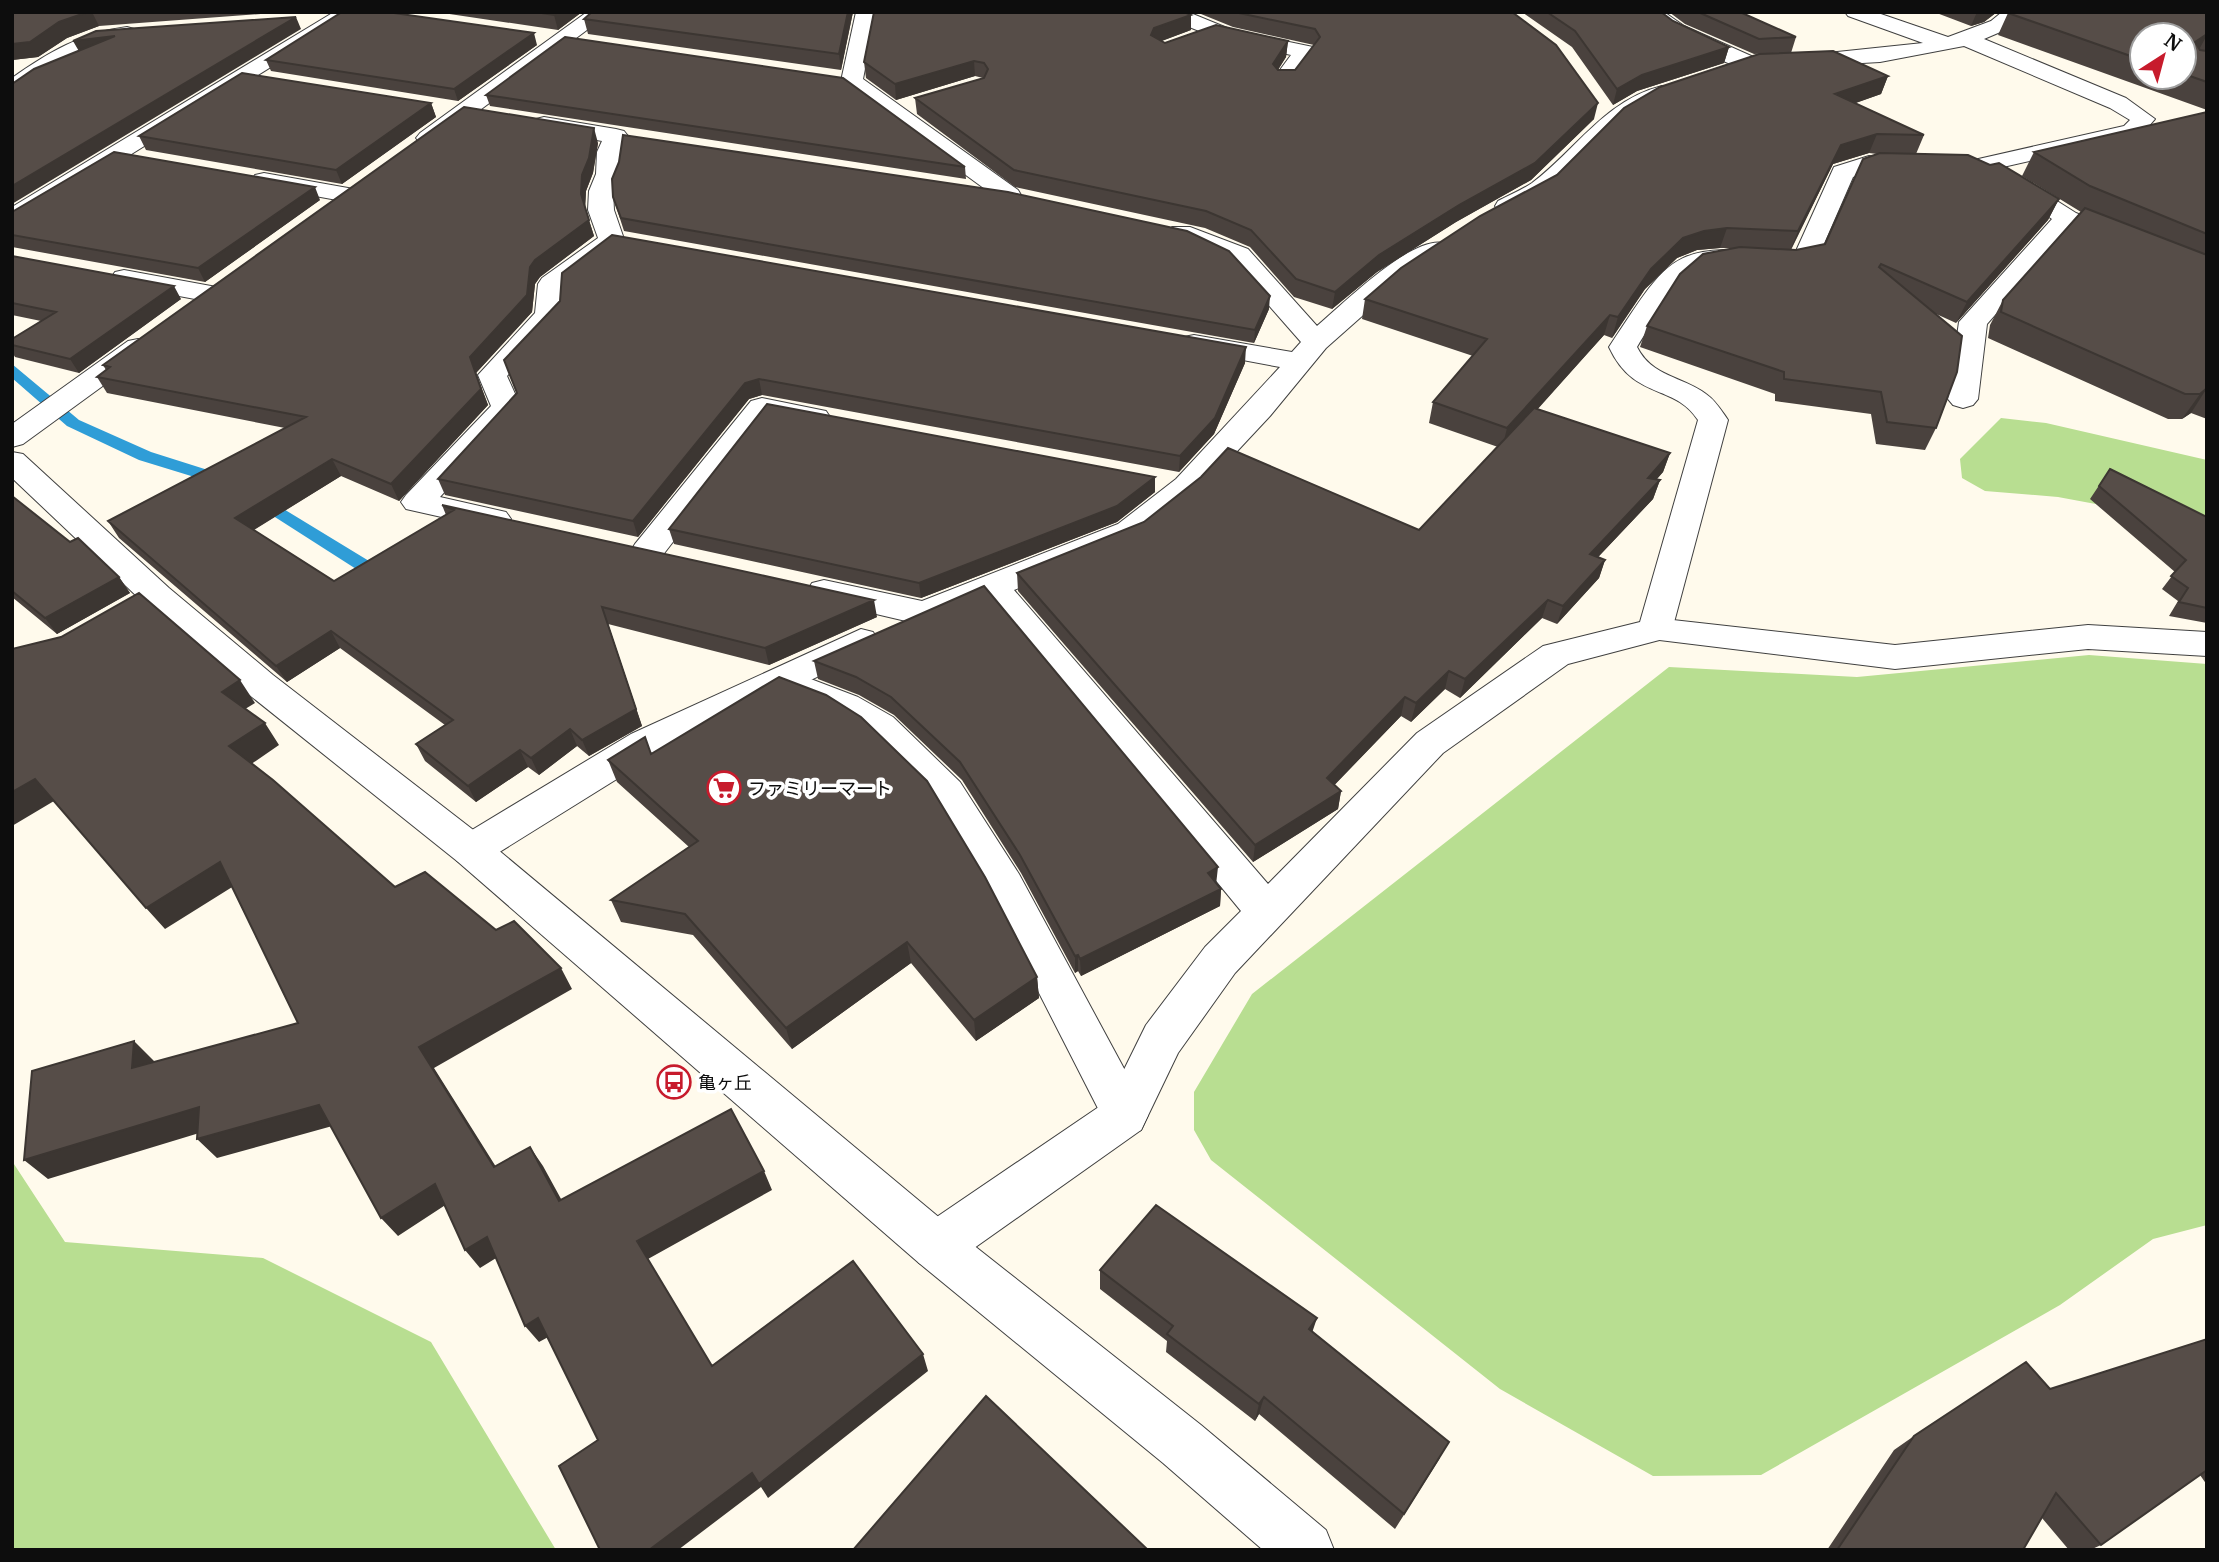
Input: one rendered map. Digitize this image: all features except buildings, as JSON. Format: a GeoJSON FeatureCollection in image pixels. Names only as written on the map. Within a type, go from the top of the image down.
{"type":"FeatureCollection","features":[{"type":"Feature","properties":{"kind":"street"},"geometry":{"type":"LineString","coordinates":[[412,150],[601,12]]}},
{"type":"Feature","properties":{"kind":"street"},"geometry":{"type":"LineString","coordinates":[[852,81],[866,12]]}},
{"type":"Feature","properties":{"kind":"street"},"geometry":{"type":"LineString","coordinates":[[1650,12],[1677,30],[1750,64]]}},
{"type":"Feature","properties":{"kind":"street"},"geometry":{"type":"LineString","coordinates":[[1655,629],[1713,420],[1708,409],[1695,397],[1639,373],[1628,362],[1623,347],[1669,278],[1685,265],[1710,257],[1794,262],[1807,256],[1843,172],[1869,163],[1962,167],[1982,165],[2132,131],[2144,119],[2118,103],[1955,41],[1854,12]]}},
{"type":"Feature","properties":{"kind":"street"},"geometry":{"type":"LineString","coordinates":[[1488,217],[1542,187],[1605,114],[1646,98],[1750,64],[1875,58],[1955,41],[1993,28],[2015,12]]}},
{"type":"Feature","properties":{"kind":"street"},"geometry":{"type":"LineString","coordinates":[[1187,14],[1216,30],[1305,52],[1286,78]]}},
{"type":"Feature","properties":{"kind":"street"},"geometry":{"type":"LineString","coordinates":[[300,20],[345,15]]}},
{"type":"Feature","properties":{"kind":"street"},"geometry":{"type":"LineString","coordinates":[[12,218],[345,15]]}},
{"type":"Feature","properties":{"kind":"street"},"geometry":{"type":"LineString","coordinates":[[1190,40],[1216,30]]}},
{"type":"Feature","properties":{"kind":"street"},"geometry":{"type":"LineString","coordinates":[[12,89],[75,44],[99,35],[153,31]]}},
{"type":"Feature","properties":{"kind":"street"},"geometry":{"type":"LineString","coordinates":[[534,36],[587,44]]}},
{"type":"Feature","properties":{"kind":"street"},"geometry":{"type":"LineString","coordinates":[[245,77],[272,81]]}},
{"type":"Feature","properties":{"kind":"street"},"geometry":{"type":"LineString","coordinates":[[826,78],[852,81],[1020,197],[955,187]]}},
{"type":"Feature","properties":{"kind":"street"},"geometry":{"type":"LineString","coordinates":[[893,111],[917,104]]}},
{"type":"Feature","properties":{"kind":"street"},"geometry":{"type":"LineString","coordinates":[[437,107],[492,116]]}},
{"type":"Feature","properties":{"kind":"street"},"geometry":{"type":"LineString","coordinates":[[520,121],[643,140]]}},
{"type":"Feature","properties":{"kind":"street"},"geometry":{"type":"LineString","coordinates":[[526,525],[417,502],[506,407],[492,374],[549,315],[551,284],[624,241],[601,210],[601,191],[608,174],[609,152],[616,136]]}},
{"type":"Feature","properties":{"kind":"street"},"geometry":{"type":"LineString","coordinates":[[117,154],[158,162]]}},
{"type":"Feature","properties":{"kind":"street"},"geometry":{"type":"LineString","coordinates":[[1982,165],[2067,218],[2207,275]]}},
{"type":"Feature","properties":{"kind":"street"},"geometry":{"type":"LineString","coordinates":[[239,176],[359,188],[317,218]]}},
{"type":"Feature","properties":{"kind":"street"},"geometry":{"type":"LineString","coordinates":[[1962,399],[1973,322],[2067,218]]}},
{"type":"Feature","properties":{"kind":"street"},"geometry":{"type":"LineString","coordinates":[[1156,226],[1195,235],[1239,255],[1307,352]]}},
{"type":"Feature","properties":{"kind":"street"},"geometry":{"type":"LineString","coordinates":[[471,850],[645,744],[776,679],[923,613],[1130,531],[1187,486],[1259,410],[1307,352],[1387,280],[1455,236]]}},
{"type":"Feature","properties":{"kind":"street"},"geometry":{"type":"LineString","coordinates":[[105,274],[222,287],[178,318]]}},
{"type":"Feature","properties":{"kind":"street"},"geometry":{"type":"LineString","coordinates":[[12,438],[156,334]]}},
{"type":"Feature","properties":{"kind":"street"},"geometry":{"type":"LineString","coordinates":[[1175,340],[1307,352]]}},
{"type":"Feature","properties":{"kind":"street"},"geometry":{"type":"LineString","coordinates":[[687,561],[634,549],[762,407],[844,422]]}},
{"type":"Feature","properties":{"kind":"street"},"geometry":{"type":"LineString","coordinates":[[12,461],[145,603],[260,684],[471,850],[936,1246],[1182,1444],[1306,1550]]}},
{"type":"Feature","properties":{"kind":"street"},"geometry":{"type":"LineString","coordinates":[[1146,478],[1187,486]]}},
{"type":"Feature","properties":{"kind":"street"},"geometry":{"type":"LineString","coordinates":[[792,584],[923,613]]}},
{"type":"Feature","properties":{"kind":"street"},"geometry":{"type":"LineString","coordinates":[[990,585],[1268,913]]}},
{"type":"Feature","properties":{"kind":"street"},"geometry":{"type":"LineString","coordinates":[[936,1246],[1125,1115],[1162,1038],[1220,960],[1430,743],[1556,655],[1655,629],[1895,657],[2088,637],[2207,644]]}},
{"type":"Feature","properties":{"kind":"street"},"geometry":{"type":"LineString","coordinates":[[776,679],[845,706],[880,727],[946,792],[1005,886],[1125,1115]]}},
{"type":"Feature","properties":{"kind":"green space"},"geometry":{"type":"Polygon","coordinates":[[[2001,418],[2046,423],[2207,460],[2207,529],[2187,521],[2058,497],[1985,491],[1962,478],[1960,459],[2001,418]]]}},
{"type":"Feature","properties":{"kind":"green space"},"geometry":{"type":"Polygon","coordinates":[[[2089,655],[2207,664],[2207,1225],[2153,1239],[2060,1305],[1761,1475],[1653,1476],[1500,1389],[1211,1160],[1194,1130],[1194,1092],[1252,994],[1669,667],[1857,677],[2089,655]]]}},
{"type":"Feature","properties":{"kind":"green space"},"geometry":{"type":"Polygon","coordinates":[[[12,1161],[65,1242],[263,1258],[431,1342],[556,1550],[12,1550],[12,1161]]]}},
{"type":"Feature","properties":{"kind":"waterway"},"geometry":{"type":"LineString","coordinates":[[12,369],[73,423],[145,456],[227,482]]}},
{"type":"Feature","properties":{"kind":"waterway"},"geometry":{"type":"LineString","coordinates":[[259,499],[385,579]]}},
{"type":"Feature","properties":{"kind":"place","name":"ファミリーマート"},"geometry":{"type":"Point","coordinates":[724,788]}},
{"type":"Feature","properties":{"kind":"place","name":"亀ヶ丘"},"geometry":{"type":"Point","coordinates":[674,1082]}}]}
